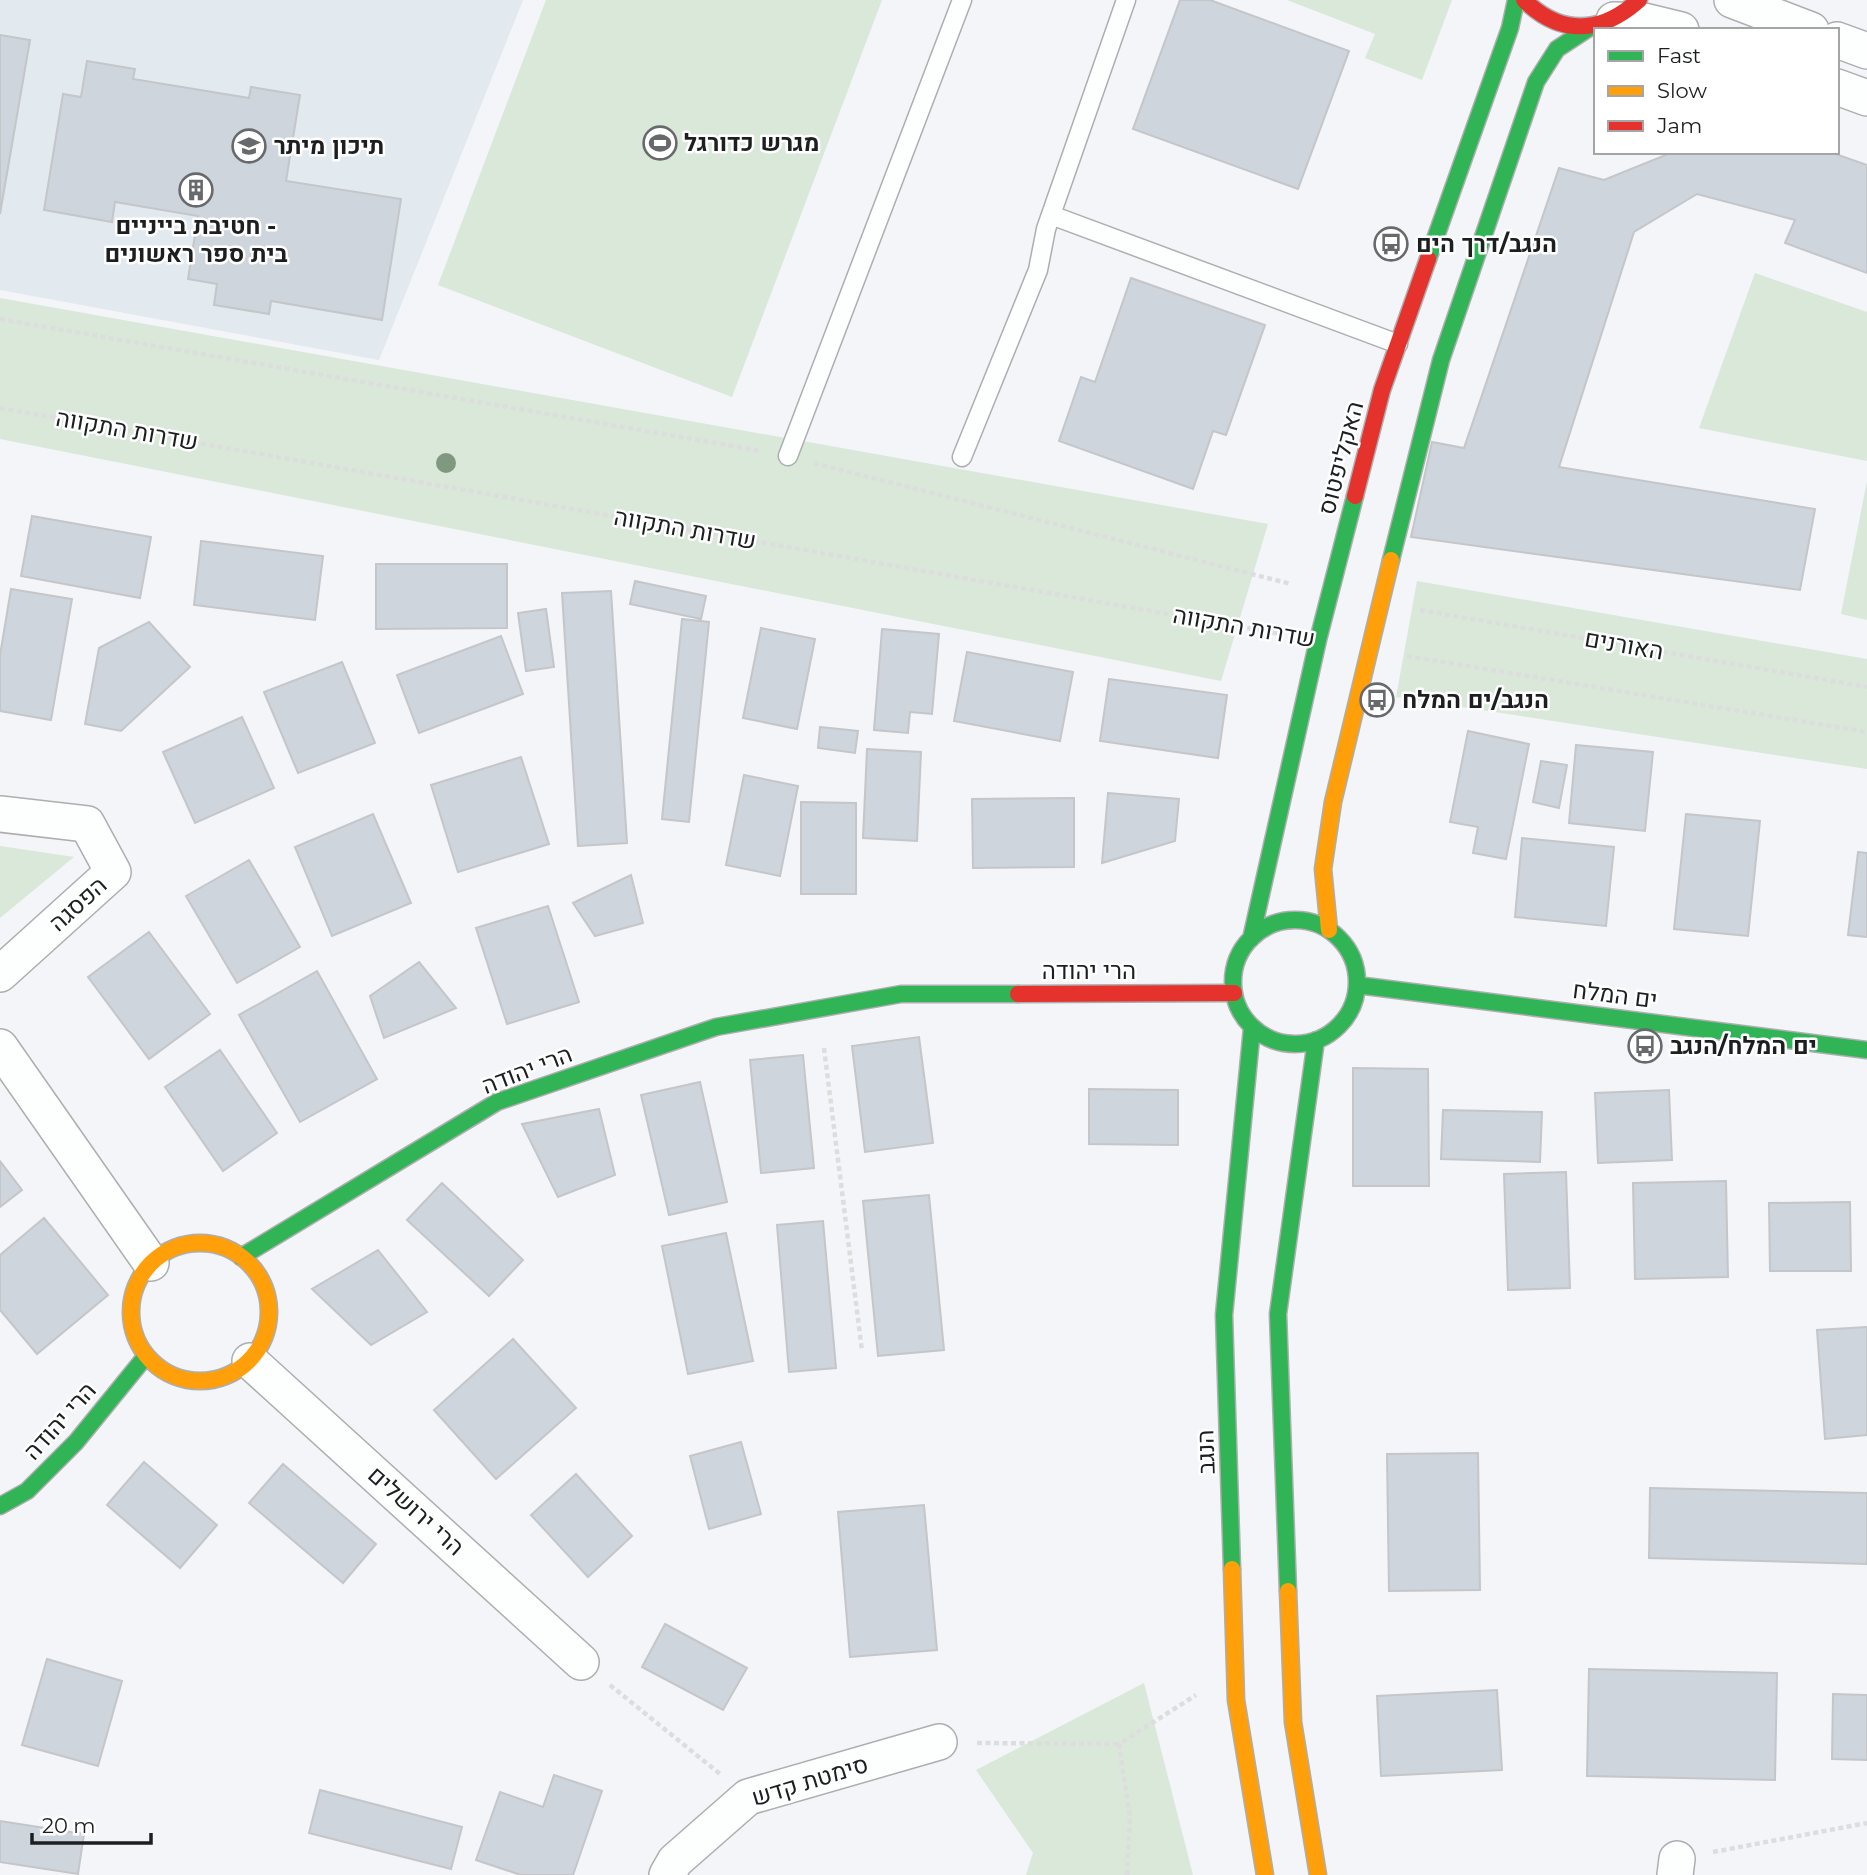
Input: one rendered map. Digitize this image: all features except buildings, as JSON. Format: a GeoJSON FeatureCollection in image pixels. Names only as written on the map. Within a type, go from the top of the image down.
{"type":"FeatureCollection","features":[{"type":"Feature","properties":{"kind":"street","name":"האקליפטוס"},"geometry":{"type":"LineString","coordinates":[[1251,939],[1318,640],[1382,390],[1510,28],[1516,0]]}},
{"type":"Feature","properties":{"kind":"street"},"geometry":{"type":"LineString","coordinates":[[1524,0],[1536,12],[1557,23],[1581,27],[1615,15],[1673,28]]}},
{"type":"Feature","properties":{"kind":"street"},"geometry":{"type":"LineString","coordinates":[[1731,0],[1806,28]]}},
{"type":"Feature","properties":{"kind":"street"},"geometry":{"type":"LineString","coordinates":[[1329,930],[1323,869],[1333,802],[1441,360],[1536,82],[1557,49],[1615,15]]}},
{"type":"Feature","properties":{"kind":"street"},"geometry":{"type":"LineString","coordinates":[[1839,41],[1867,51]]}},
{"type":"Feature","properties":{"kind":"street"},"geometry":{"type":"LineString","coordinates":[[1839,88],[1867,98]]}},
{"type":"Feature","properties":{"kind":"street","name":"הפסגה"},"geometry":{"type":"LineString","coordinates":[[0,814],[87,824],[113,872],[0,974]]}},
{"type":"Feature","properties":{"kind":"street"},"geometry":{"type":"LineString","coordinates":[[1289,920],[1310,922],[1329,930],[1345,945],[1354,964],[1357,985],[1353,1005],[1342,1024],[1326,1036],[1308,1043],[1288,1044],[1269,1039],[1252,1027],[1240,1012],[1234,993],[1233,974],[1239,955],[1251,939],[1268,926],[1289,920]]}},
{"type":"Feature","properties":{"kind":"street","name":"ים המלח"},"geometry":{"type":"LineString","coordinates":[[1357,985],[1867,1050]]}},
{"type":"Feature","properties":{"kind":"street","name":"הרי יהודה"},"geometry":{"type":"LineString","coordinates":[[242,1257],[497,1102],[716,1027],[901,994],[1234,993]]}},
{"type":"Feature","properties":{"kind":"street","name":"הנגב"},"geometry":{"type":"LineString","coordinates":[[1252,1027],[1224,1315],[1236,1700],[1265,1875]]}},
{"type":"Feature","properties":{"kind":"street"},"geometry":{"type":"LineString","coordinates":[[1316,1040],[1278,1314],[1293,1722],[1318,1875]]}},
{"type":"Feature","properties":{"kind":"street"},"geometry":{"type":"LineString","coordinates":[[0,1047],[151,1263]]}},
{"type":"Feature","properties":{"kind":"street"},"geometry":{"type":"LineString","coordinates":[[195,1243],[220,1246],[242,1257],[258,1274],[267,1295],[269,1319],[263,1342],[250,1361],[231,1375],[209,1381],[185,1380],[163,1371],[146,1356],[136,1338],[131,1319],[132,1298],[139,1279],[151,1263],[171,1249],[195,1243]]}},
{"type":"Feature","properties":{"kind":"street","name":"הרי יהודה"},"geometry":{"type":"LineString","coordinates":[[0,1506],[27,1491],[76,1442],[146,1356]]}},
{"type":"Feature","properties":{"kind":"street","name":"הרי ירושלים"},"geometry":{"type":"LineString","coordinates":[[250,1361],[581,1662]]}},
{"type":"Feature","properties":{"kind":"street","name":"סימטת קדש"},"geometry":{"type":"LineString","coordinates":[[667,1875],[675,1861],[748,1797],[939,1742]]}},
{"type":"Feature","properties":{"kind":"lane"},"geometry":{"type":"LineString","coordinates":[[788,456],[962,0]]}},
{"type":"Feature","properties":{"kind":"lane"},"geometry":{"type":"LineString","coordinates":[[962,457],[1038,270],[1046,229],[1126,0]]}},
{"type":"Feature","properties":{"kind":"lane"},"geometry":{"type":"LineString","coordinates":[[1051,215],[1398,344]]}},
{"type":"Feature","properties":{"kind":"path"},"geometry":{"type":"LineString","coordinates":[[0,319],[788,456],[1329,594]]}},
{"type":"Feature","properties":{"kind":"path","name":"שדרות התקווה"},"geometry":{"type":"LineString","coordinates":[[0,408],[1318,640]]}},
{"type":"Feature","properties":{"kind":"path","name":"האורנים"},"geometry":{"type":"LineString","coordinates":[[1381,603],[1867,687]]}},
{"type":"Feature","properties":{"kind":"path"},"geometry":{"type":"LineString","coordinates":[[1370,650],[1867,732]]}},
{"type":"Feature","properties":{"kind":"path"},"geometry":{"type":"LineString","coordinates":[[819,1009],[862,1351]]}},
{"type":"Feature","properties":{"kind":"path"},"geometry":{"type":"LineString","coordinates":[[581,1662],[748,1797]]}},
{"type":"Feature","properties":{"kind":"path"},"geometry":{"type":"LineString","coordinates":[[939,1742],[1119,1744],[1235,1671]]}},
{"type":"Feature","properties":{"kind":"path"},"geometry":{"type":"LineString","coordinates":[[939,1742],[977,1743]]}},
{"type":"Feature","properties":{"kind":"path"},"geometry":{"type":"LineString","coordinates":[[1119,1744],[1130,1817],[1127,1875]]}},
{"type":"Feature","properties":{"kind":"path"},"geometry":{"type":"LineString","coordinates":[[1676,1867],[1867,1823]]}},
{"type":"Feature","properties":{"kind":"shaded area","name":"תיכון מיתר"},"geometry":{"type":"Polygon","coordinates":[[[0,0],[523,0],[379,360],[0,290],[0,0]]]}},
{"type":"Feature","properties":{"kind":"green space","name":"מגרש כדורגל"},"geometry":{"type":"Polygon","coordinates":[[[546,0],[882,0],[732,397],[438,285],[546,0]]]}},
{"type":"Feature","properties":{"kind":"green space"},"geometry":{"type":"Polygon","coordinates":[[[1287,0],[1452,0],[1422,80],[1365,58],[1375,34],[1287,0]]]}},
{"type":"Feature","properties":{"kind":"green space"},"geometry":{"type":"Polygon","coordinates":[[[1755,273],[1867,312],[1867,461],[1699,428],[1755,273]]]}},
{"type":"Feature","properties":{"kind":"green space"},"geometry":{"type":"Polygon","coordinates":[[[0,298],[1268,524],[1221,681],[0,439],[0,298]]]}},
{"type":"Feature","properties":{"kind":"green space"},"geometry":{"type":"Polygon","coordinates":[[[1867,481],[1867,620],[1841,614],[1867,481]]]}},
{"type":"Feature","properties":{"kind":"green space"},"geometry":{"type":"Polygon","coordinates":[[[1417,581],[1867,659],[1867,769],[1396,697],[1417,581]]]}},
{"type":"Feature","properties":{"kind":"green space"},"geometry":{"type":"Polygon","coordinates":[[[0,846],[74,857],[0,918],[0,846]]]}},
{"type":"Feature","properties":{"kind":"green space"},"geometry":{"type":"Polygon","coordinates":[[[1144,1683],[1193,1875],[1026,1875],[1033,1853],[976,1770],[1144,1683]]]}},
{"type":"Feature","properties":{"kind":"traffic: fast"},"geometry":{"type":"LineString","coordinates":[[1428,259],[1510,28],[1516,0]]}},
{"type":"Feature","properties":{"kind":"traffic: fast"},"geometry":{"type":"LineString","coordinates":[[1391,560],[1441,360],[1536,82],[1557,49],[1592,26]]}},
{"type":"Feature","properties":{"kind":"traffic: fast"},"geometry":{"type":"LineString","coordinates":[[1251,939],[1318,640],[1355,496]]}},
{"type":"Feature","properties":{"kind":"traffic: fast"},"geometry":{"type":"LineString","coordinates":[[1295,920],[1319,925],[1339,938],[1352,958],[1357,982],[1352,1006],[1339,1026],[1319,1039],[1295,1044],[1271,1039],[1251,1026],[1238,1006],[1233,982],[1238,958],[1251,938],[1271,925],[1295,920]]}},
{"type":"Feature","properties":{"kind":"traffic: fast"},"geometry":{"type":"LineString","coordinates":[[1357,985],[1867,1050]]}},
{"type":"Feature","properties":{"kind":"traffic: fast"},"geometry":{"type":"LineString","coordinates":[[241,1257],[497,1102],[716,1027],[901,994],[1018,994]]}},
{"type":"Feature","properties":{"kind":"traffic: fast"},"geometry":{"type":"LineString","coordinates":[[1232,1569],[1224,1315],[1252,1028]]}},
{"type":"Feature","properties":{"kind":"traffic: fast"},"geometry":{"type":"LineString","coordinates":[[1288,1591],[1278,1314],[1316,1040]]}},
{"type":"Feature","properties":{"kind":"traffic: fast"},"geometry":{"type":"LineString","coordinates":[[0,1506],[27,1491],[76,1442],[146,1356]]}},
{"type":"Feature","properties":{"kind":"traffic: slow"},"geometry":{"type":"LineString","coordinates":[[1329,930],[1323,869],[1333,802],[1391,560]]}},
{"type":"Feature","properties":{"kind":"traffic: slow"},"geometry":{"type":"LineString","coordinates":[[200,1243],[226,1248],[249,1263],[264,1286],[269,1312],[264,1338],[249,1361],[226,1376],[200,1381],[174,1376],[151,1361],[136,1338],[131,1312],[136,1286],[151,1263],[174,1248],[200,1243]]}},
{"type":"Feature","properties":{"kind":"traffic: slow"},"geometry":{"type":"LineString","coordinates":[[1232,1569],[1236,1700],[1265,1875]]}},
{"type":"Feature","properties":{"kind":"traffic: slow"},"geometry":{"type":"LineString","coordinates":[[1288,1591],[1293,1722],[1318,1875]]}},
{"type":"Feature","properties":{"kind":"traffic: jam"},"geometry":{"type":"LineString","coordinates":[[1524,0],[1552,20],[1581,26],[1610,19],[1639,0]]}},
{"type":"Feature","properties":{"kind":"traffic: jam"},"geometry":{"type":"LineString","coordinates":[[1355,496],[1382,390],[1428,259]]}},
{"type":"Feature","properties":{"kind":"traffic: jam"},"geometry":{"type":"LineString","coordinates":[[1018,994],[1234,993]]}},
{"type":"Feature","properties":{"kind":"place","name":"מגרש כדורגל"},"geometry":{"type":"Point","coordinates":[660,143]}},
{"type":"Feature","properties":{"kind":"place","name":"תיכון מיתר"},"geometry":{"type":"Point","coordinates":[249,146]}},
{"type":"Feature","properties":{"kind":"place","name":"חטיבת בייניים - בית ספר ראשונים"},"geometry":{"type":"Point","coordinates":[196,190]}},
{"type":"Feature","properties":{"kind":"place","name":"הנגב/דרך הים"},"geometry":{"type":"Point","coordinates":[1391,244]}},
{"type":"Feature","properties":{"kind":"place","name":"הנגב/ים המלח"},"geometry":{"type":"Point","coordinates":[1377,700]}},
{"type":"Feature","properties":{"kind":"place","name":"ים המלח/הנגב"},"geometry":{"type":"Point","coordinates":[1645,1046]}}]}
